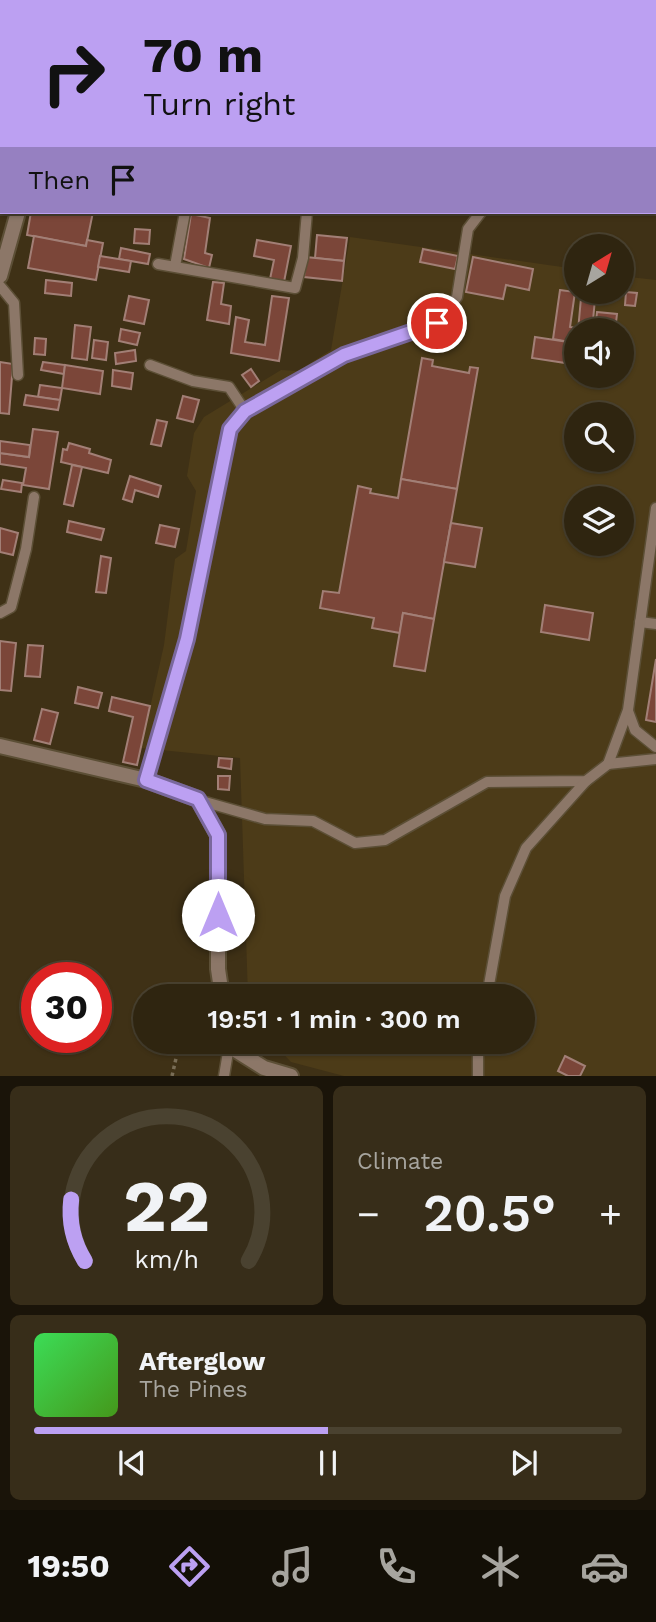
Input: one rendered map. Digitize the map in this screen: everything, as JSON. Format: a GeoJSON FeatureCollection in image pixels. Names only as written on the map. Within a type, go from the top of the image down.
{"type":"FeatureCollection","features":[{"type":"Feature","properties":{"kind":"street"},"geometry":{"type":"LineString","coordinates":[[0,276],[17,214]]}},
{"type":"Feature","properties":{"kind":"street"},"geometry":{"type":"LineString","coordinates":[[0,746],[146,780],[198,799],[218,835],[220,984]]}},
{"type":"Feature","properties":{"kind":"street"},"geometry":{"type":"LineString","coordinates":[[244,1054],[264,1068],[291,1076]]}},
{"type":"Feature","properties":{"kind":"lane"},"geometry":{"type":"LineString","coordinates":[[175,265],[185,214]]}},
{"type":"Feature","properties":{"kind":"lane"},"geometry":{"type":"LineString","coordinates":[[158,264],[295,288],[303,258],[307,214]]}},
{"type":"Feature","properties":{"kind":"lane"},"geometry":{"type":"LineString","coordinates":[[146,780],[187,639],[230,429],[245,411],[344,355],[437,323],[457,297],[468,229],[479,214]]}},
{"type":"Feature","properties":{"kind":"lane"},"geometry":{"type":"LineString","coordinates":[[0,286],[14,303],[18,375]]}},
{"type":"Feature","properties":{"kind":"lane"},"geometry":{"type":"LineString","coordinates":[[150,365],[193,381],[229,387],[245,411]]}},
{"type":"Feature","properties":{"kind":"lane"},"geometry":{"type":"LineString","coordinates":[[0,613],[11,607],[26,549],[34,497]]}},
{"type":"Feature","properties":{"kind":"lane"},"geometry":{"type":"LineString","coordinates":[[488,984],[505,896],[526,848],[586,781],[608,764],[628,710],[656,508]]}},
{"type":"Feature","properties":{"kind":"lane"},"geometry":{"type":"LineString","coordinates":[[640,622],[656,624]]}},
{"type":"Feature","properties":{"kind":"lane"},"geometry":{"type":"LineString","coordinates":[[628,710],[635,730],[656,747]]}},
{"type":"Feature","properties":{"kind":"lane"},"geometry":{"type":"LineString","coordinates":[[608,764],[656,760]]}},
{"type":"Feature","properties":{"kind":"lane"},"geometry":{"type":"LineString","coordinates":[[198,799],[265,820],[313,821],[355,843],[385,840],[487,782],[586,781]]}},
{"type":"Feature","properties":{"kind":"lane"},"geometry":{"type":"LineString","coordinates":[[224,1076],[227,1054]]}},
{"type":"Feature","properties":{"kind":"lane"},"geometry":{"type":"LineString","coordinates":[[478,1054],[478,1076]]}},
{"type":"Feature","properties":{"kind":"path"},"geometry":{"type":"LineString","coordinates":[[172,1076],[177,1054]]}},
{"type":"Feature","properties":{"kind":"shaded area"},"geometry":{"type":"Polygon","coordinates":[[[350,237],[564,267],[564,304],[634,304],[634,277],[656,280],[656,1076],[344,1076],[291,1062],[283,1054],[535,1054],[535,984],[248,984],[240,758],[141,748],[164,645],[175,559],[186,551],[196,491],[187,476],[194,433],[204,417],[281,370],[298,371],[331,350],[350,237]]]}},
{"type":"Feature","properties":{"kind":"building"},"geometry":{"type":"Polygon","coordinates":[[[31,214],[93,214],[86,246],[27,235],[31,214]]]}},
{"type":"Feature","properties":{"kind":"building"},"geometry":{"type":"Polygon","coordinates":[[[191,214],[210,218],[205,253],[212,255],[209,268],[184,259],[191,214]]]}},
{"type":"Feature","properties":{"kind":"building"},"geometry":{"type":"Polygon","coordinates":[[[135,229],[150,230],[149,244],[134,243],[135,229]]]}},
{"type":"Feature","properties":{"kind":"building"},"geometry":{"type":"Polygon","coordinates":[[[317,235],[347,238],[344,261],[315,258],[317,235]]]}},
{"type":"Feature","properties":{"kind":"building"},"geometry":{"type":"Polygon","coordinates":[[[34,236],[86,246],[87,240],[103,243],[96,280],[28,268],[34,236]]]}},
{"type":"Feature","properties":{"kind":"building"},"geometry":{"type":"Polygon","coordinates":[[[257,240],[291,246],[284,282],[270,279],[274,260],[254,256],[257,240]]]}},
{"type":"Feature","properties":{"kind":"building"},"geometry":{"type":"Polygon","coordinates":[[[121,248],[150,254],[148,264],[119,259],[121,248]]]}},
{"type":"Feature","properties":{"kind":"building"},"geometry":{"type":"Polygon","coordinates":[[[423,249],[458,256],[455,269],[420,262],[423,249]]]}},
{"type":"Feature","properties":{"kind":"building"},"geometry":{"type":"Polygon","coordinates":[[[100,256],[131,261],[129,272],[98,267],[100,256]]]}},
{"type":"Feature","properties":{"kind":"building"},"geometry":{"type":"Polygon","coordinates":[[[306,257],[344,261],[342,281],[304,277],[306,257]]]}},
{"type":"Feature","properties":{"kind":"building"},"geometry":{"type":"Polygon","coordinates":[[[473,257],[533,269],[529,290],[506,285],[503,299],[466,292],[473,257]]]}},
{"type":"Feature","properties":{"kind":"building"},"geometry":{"type":"Polygon","coordinates":[[[46,280],[72,283],[71,296],[45,293],[46,280]]]}},
{"type":"Feature","properties":{"kind":"building"},"geometry":{"type":"Polygon","coordinates":[[[213,282],[224,283],[221,304],[231,306],[229,324],[207,320],[213,282]]]}},
{"type":"Feature","properties":{"kind":"building"},"geometry":{"type":"Polygon","coordinates":[[[560,290],[564,291],[564,304],[573,304],[571,318],[564,318],[564,341],[553,339],[560,290]]]}},
{"type":"Feature","properties":{"kind":"building"},"geometry":{"type":"Polygon","coordinates":[[[634,293],[637,293],[635,306],[625,305],[634,304],[634,293]]]}},
{"type":"Feature","properties":{"kind":"building"},"geometry":{"type":"Polygon","coordinates":[[[129,296],[149,300],[144,324],[124,320],[129,296]]]}},
{"type":"Feature","properties":{"kind":"building"},"geometry":{"type":"Polygon","coordinates":[[[272,296],[289,298],[279,361],[231,353],[236,317],[249,320],[245,342],[265,345],[272,296]]]}},
{"type":"Feature","properties":{"kind":"building"},"geometry":{"type":"Polygon","coordinates":[[[580,304],[595,304],[593,318],[579,318],[580,304]]]}},
{"type":"Feature","properties":{"kind":"building"},"geometry":{"type":"Polygon","coordinates":[[[597,312],[617,314],[617,318],[596,318],[597,312]]]}},
{"type":"Feature","properties":{"kind":"building"},"geometry":{"type":"Polygon","coordinates":[[[75,325],[91,327],[87,360],[72,358],[75,325]]]}},
{"type":"Feature","properties":{"kind":"building"},"geometry":{"type":"Polygon","coordinates":[[[121,329],[140,333],[137,345],[119,341],[121,329]]]}},
{"type":"Feature","properties":{"kind":"building"},"geometry":{"type":"Polygon","coordinates":[[[535,337],[564,341],[564,363],[532,358],[535,337]]]}},
{"type":"Feature","properties":{"kind":"building"},"geometry":{"type":"Polygon","coordinates":[[[35,338],[46,339],[45,355],[34,354],[35,338]]]}},
{"type":"Feature","properties":{"kind":"building"},"geometry":{"type":"Polygon","coordinates":[[[94,340],[108,342],[106,360],[92,358],[94,340]]]}},
{"type":"Feature","properties":{"kind":"building"},"geometry":{"type":"Polygon","coordinates":[[[135,350],[136,361],[116,364],[115,353],[135,350]]]}},
{"type":"Feature","properties":{"kind":"building"},"geometry":{"type":"Polygon","coordinates":[[[422,358],[433,360],[432,366],[469,373],[470,367],[478,368],[457,489],[401,479],[422,358]]]}},
{"type":"Feature","properties":{"kind":"building"},"geometry":{"type":"Polygon","coordinates":[[[0,362],[13,364],[9,414],[0,413],[0,362]]]}},
{"type":"Feature","properties":{"kind":"building"},"geometry":{"type":"Polygon","coordinates":[[[43,362],[65,365],[64,374],[41,370],[43,362]]]}},
{"type":"Feature","properties":{"kind":"building"},"geometry":{"type":"Polygon","coordinates":[[[65,365],[103,371],[100,394],[62,388],[65,365]]]}},
{"type":"Feature","properties":{"kind":"building"},"geometry":{"type":"Polygon","coordinates":[[[251,369],[259,381],[251,387],[242,375],[251,369]]]}},
{"type":"Feature","properties":{"kind":"building"},"geometry":{"type":"Polygon","coordinates":[[[113,370],[133,373],[131,389],[112,386],[113,370]]]}},
{"type":"Feature","properties":{"kind":"building"},"geometry":{"type":"Polygon","coordinates":[[[40,385],[62,388],[60,400],[38,397],[40,385]]]}},
{"type":"Feature","properties":{"kind":"building"},"geometry":{"type":"Polygon","coordinates":[[[26,395],[60,400],[58,410],[24,405],[26,395]]]}},
{"type":"Feature","properties":{"kind":"building"},"geometry":{"type":"Polygon","coordinates":[[[183,396],[199,400],[193,422],[177,418],[183,396]]]}},
{"type":"Feature","properties":{"kind":"building"},"geometry":{"type":"Polygon","coordinates":[[[157,420],[167,422],[161,446],[151,444],[157,420]]]}},
{"type":"Feature","properties":{"kind":"building"},"geometry":{"type":"Polygon","coordinates":[[[33,429],[58,432],[49,489],[23,485],[26,468],[0,464],[0,453],[29,457],[33,429]]]}},
{"type":"Feature","properties":{"kind":"building"},"geometry":{"type":"Polygon","coordinates":[[[0,441],[30,445],[29,457],[0,453],[0,441]]]}},
{"type":"Feature","properties":{"kind":"building"},"geometry":{"type":"Polygon","coordinates":[[[69,443],[90,449],[89,453],[111,460],[108,473],[61,462],[63,449],[67,450],[69,443]]]}},
{"type":"Feature","properties":{"kind":"building"},"geometry":{"type":"Polygon","coordinates":[[[72,465],[82,467],[73,506],[64,504],[72,465]]]}},
{"type":"Feature","properties":{"kind":"building"},"geometry":{"type":"Polygon","coordinates":[[[130,476],[161,486],[158,497],[135,490],[132,502],[123,499],[130,476]]]}},
{"type":"Feature","properties":{"kind":"building"},"geometry":{"type":"Polygon","coordinates":[[[401,479],[457,489],[434,619],[403,613],[400,633],[372,628],[374,618],[320,608],[323,591],[339,593],[358,486],[371,489],[370,493],[398,498],[401,479]]]}},
{"type":"Feature","properties":{"kind":"building"},"geometry":{"type":"Polygon","coordinates":[[[3,480],[22,483],[21,492],[1,489],[3,480]]]}},
{"type":"Feature","properties":{"kind":"building"},"geometry":{"type":"Polygon","coordinates":[[[69,521],[104,529],[101,540],[67,532],[69,521]]]}},
{"type":"Feature","properties":{"kind":"building"},"geometry":{"type":"Polygon","coordinates":[[[451,523],[482,528],[475,567],[444,562],[451,523]]]}},
{"type":"Feature","properties":{"kind":"building"},"geometry":{"type":"Polygon","coordinates":[[[160,525],[179,529],[175,547],[156,543],[160,525]]]}},
{"type":"Feature","properties":{"kind":"building"},"geometry":{"type":"Polygon","coordinates":[[[0,528],[18,533],[13,555],[0,552],[0,528]]]}},
{"type":"Feature","properties":{"kind":"building"},"geometry":{"type":"Polygon","coordinates":[[[101,556],[111,558],[106,593],[96,592],[101,556]]]}},
{"type":"Feature","properties":{"kind":"building"},"geometry":{"type":"Polygon","coordinates":[[[545,605],[593,613],[589,640],[541,632],[545,605]]]}},
{"type":"Feature","properties":{"kind":"building"},"geometry":{"type":"Polygon","coordinates":[[[403,613],[434,619],[425,671],[394,666],[403,613]]]}},
{"type":"Feature","properties":{"kind":"building"},"geometry":{"type":"Polygon","coordinates":[[[0,641],[16,643],[11,691],[0,690],[0,641]]]}},
{"type":"Feature","properties":{"kind":"building"},"geometry":{"type":"Polygon","coordinates":[[[28,645],[43,646],[40,677],[25,676],[28,645]]]}},
{"type":"Feature","properties":{"kind":"building"},"geometry":{"type":"Polygon","coordinates":[[[656,659],[656,722],[646,720],[656,659]]]}},
{"type":"Feature","properties":{"kind":"building"},"geometry":{"type":"Polygon","coordinates":[[[78,687],[102,693],[98,708],[75,703],[78,687]]]}},
{"type":"Feature","properties":{"kind":"building"},"geometry":{"type":"Polygon","coordinates":[[[112,697],[150,706],[137,765],[123,762],[133,717],[109,711],[112,697]]]}},
{"type":"Feature","properties":{"kind":"building"},"geometry":{"type":"Polygon","coordinates":[[[42,709],[58,713],[50,744],[34,740],[42,709]]]}},
{"type":"Feature","properties":{"kind":"building"},"geometry":{"type":"Polygon","coordinates":[[[219,758],[232,759],[231,769],[218,767],[219,758]]]}},
{"type":"Feature","properties":{"kind":"building"},"geometry":{"type":"Polygon","coordinates":[[[218,776],[230,776],[229,790],[218,789],[218,776]]]}},
{"type":"Feature","properties":{"kind":"building"},"geometry":{"type":"Polygon","coordinates":[[[565,1056],[585,1066],[580,1076],[568,1076],[558,1071],[565,1056]]]}},
{"type":"Feature","properties":{"kind":"route"},"geometry":{"type":"LineString","coordinates":[[218,915],[218,835],[198,799],[146,780],[187,639],[230,429],[245,411],[344,355],[437,323]]}}]}
